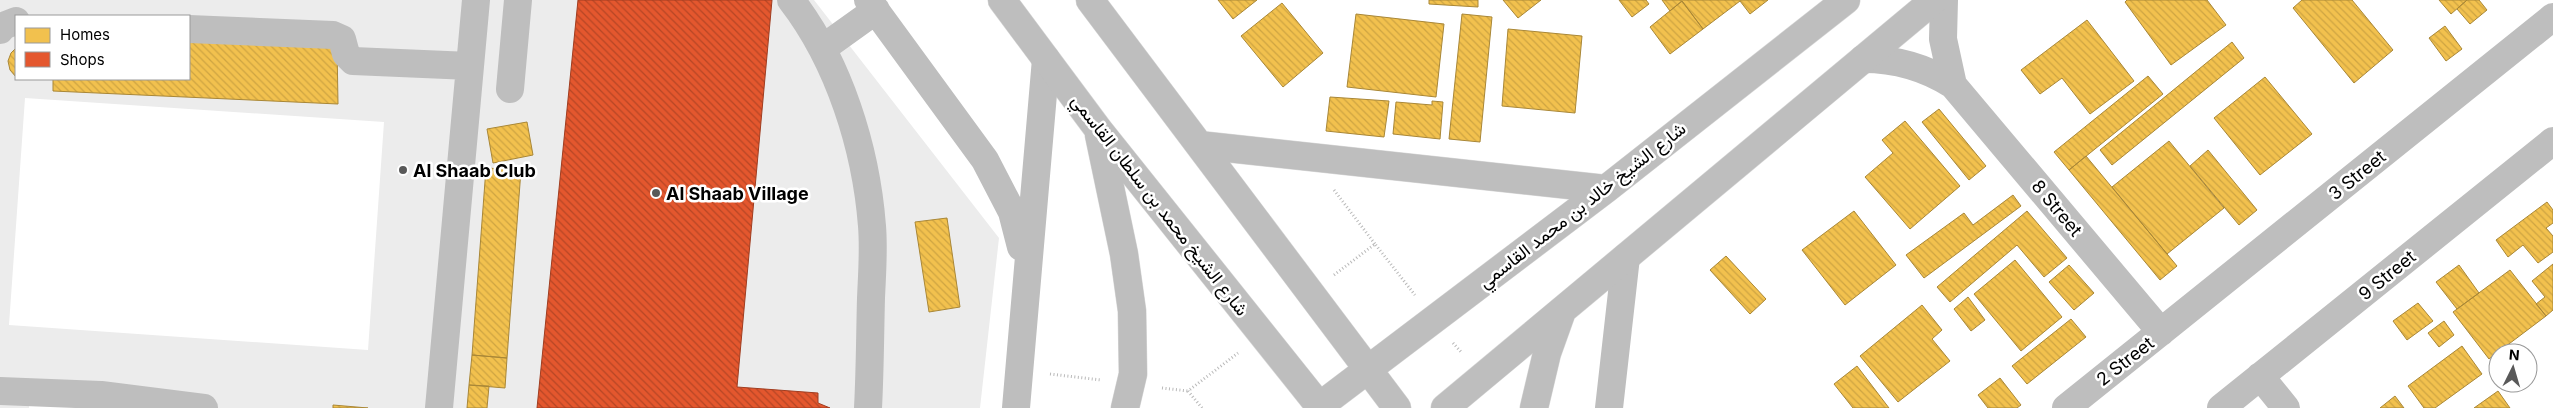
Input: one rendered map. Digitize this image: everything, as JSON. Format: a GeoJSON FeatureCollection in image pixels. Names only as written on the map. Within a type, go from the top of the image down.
{"type":"FeatureCollection","features":[{"type":"Feature","properties":{"kind":"main road"},"geometry":{"type":"LineString","coordinates":[[19,15],[20,0]]}},
{"type":"Feature","properties":{"kind":"main road"},"geometry":{"type":"LineString","coordinates":[[439,408],[476,0]]}},
{"type":"Feature","properties":{"kind":"main road"},"geometry":{"type":"LineString","coordinates":[[510,89],[518,0]]}},
{"type":"Feature","properties":{"kind":"main road"},"geometry":{"type":"LineString","coordinates":[[791,0],[823,48],[836,76],[846,105],[869,196],[872,236],[868,408]]}},
{"type":"Feature","properties":{"kind":"main road","name":"شارع الشيخ محمد بن سلطان القاسمي"},"geometry":{"type":"LineString","coordinates":[[1002,0],[1098,129],[1319,407]]}},
{"type":"Feature","properties":{"kind":"main road"},"geometry":{"type":"LineString","coordinates":[[1090,0],[1397,408]]}},
{"type":"Feature","properties":{"kind":"main road","name":"شارع الشيخ خالد بن محمد القاسمي"},"geometry":{"type":"LineString","coordinates":[[1319,407],[1606,188],[1846,0]]}},
{"type":"Feature","properties":{"kind":"main road"},"geometry":{"type":"LineString","coordinates":[[1445,408],[1934,0]]}},
{"type":"Feature","properties":{"kind":"main road","name":"8 Street"},"geometry":{"type":"LineString","coordinates":[[1944,0],[1943,39],[1953,85]]}},
{"type":"Feature","properties":{"kind":"main road"},"geometry":{"type":"LineString","coordinates":[[823,48],[872,5],[985,160],[1012,212],[1026,268]]}},
{"type":"Feature","properties":{"kind":"main road","name":"3 Street"},"geometry":{"type":"LineString","coordinates":[[2161,332],[2553,17]]}},
{"type":"Feature","properties":{"kind":"main road"},"geometry":{"type":"LineString","coordinates":[[0,30],[3,26],[15,21]]}},
{"type":"Feature","properties":{"kind":"main road"},"geometry":{"type":"LineString","coordinates":[[190,29],[333,35],[342,40],[346,54],[353,61],[470,66]]}},
{"type":"Feature","properties":{"kind":"main road"},"geometry":{"type":"LineString","coordinates":[[1016,408],[1026,268],[1046,59]]}},
{"type":"Feature","properties":{"kind":"main road","name":"8 Street"},"geometry":{"type":"LineString","coordinates":[[1863,59],[1901,62],[1937,74],[1953,85],[2161,332]]}},
{"type":"Feature","properties":{"kind":"main road"},"geometry":{"type":"LineString","coordinates":[[1098,129],[1124,254],[1132,311],[1133,374],[1125,408]]}},
{"type":"Feature","properties":{"kind":"main road","name":"9 Street"},"geometry":{"type":"LineString","coordinates":[[2221,408],[2553,141]]}},
{"type":"Feature","properties":{"kind":"main road"},"geometry":{"type":"LineString","coordinates":[[1199,145],[1606,188]]}},
{"type":"Feature","properties":{"kind":"main road"},"geometry":{"type":"LineString","coordinates":[[1609,408],[1626,258]]}},
{"type":"Feature","properties":{"kind":"main road"},"geometry":{"type":"LineString","coordinates":[[1534,408],[1547,353],[1562,311]]}},
{"type":"Feature","properties":{"kind":"main road","name":"2 Street"},"geometry":{"type":"LineString","coordinates":[[2066,408],[2161,332]]}},
{"type":"Feature","properties":{"kind":"main road"},"geometry":{"type":"LineString","coordinates":[[2260,376],[2286,408]]}},
{"type":"Feature","properties":{"kind":"main road"},"geometry":{"type":"LineString","coordinates":[[0,391],[101,395],[204,408]]}},
{"type":"Feature","properties":{"kind":"path"},"geometry":{"type":"LineString","coordinates":[[1309,156],[1375,244]]}},
{"type":"Feature","properties":{"kind":"shaded area"},"geometry":{"type":"Polygon","coordinates":[[[0,0],[814,0],[999,238],[980,408],[148,408],[30,384],[29,408],[0,408],[0,0]],[[25,98],[9,325],[368,350],[384,122],[25,98]]]}},
{"type":"Feature","properties":{"kind":"building: Homes"},"geometry":{"type":"Polygon","coordinates":[[[1218,0],[1257,0],[1233,19],[1218,0]]]}},
{"type":"Feature","properties":{"kind":"building: Homes"},"geometry":{"type":"Polygon","coordinates":[[[1429,0],[1478,0],[1478,7],[1429,4],[1429,0]]]}},
{"type":"Feature","properties":{"kind":"building: Homes"},"geometry":{"type":"Polygon","coordinates":[[[1503,0],[1541,0],[1518,18],[1503,0]]]}},
{"type":"Feature","properties":{"kind":"building: Homes"},"geometry":{"type":"Polygon","coordinates":[[[1619,0],[1646,0],[1649,4],[1632,17],[1619,0]]]}},
{"type":"Feature","properties":{"kind":"building: Homes"},"geometry":{"type":"Polygon","coordinates":[[[1662,0],[1768,0],[1750,14],[1740,1],[1703,29],[1682,1],[1670,11],[1662,0]]]}},
{"type":"Feature","properties":{"kind":"building: Homes"},"geometry":{"type":"Polygon","coordinates":[[[2127,0],[2207,0],[2226,25],[2171,65],[2125,2],[2127,0]]]}},
{"type":"Feature","properties":{"kind":"building: Homes"},"geometry":{"type":"Polygon","coordinates":[[[2302,0],[2352,0],[2393,50],[2354,83],[2293,8],[2302,0]]]}},
{"type":"Feature","properties":{"kind":"building: Homes"},"geometry":{"type":"Polygon","coordinates":[[[2439,0],[2467,0],[2451,14],[2439,0]]]}},
{"type":"Feature","properties":{"kind":"building: Homes"},"geometry":{"type":"Polygon","coordinates":[[[2467,0],[2479,0],[2487,10],[2470,24],[2457,9],[2467,0]]]}},
{"type":"Feature","properties":{"kind":"building: Homes"},"geometry":{"type":"Polygon","coordinates":[[[1682,1],[1703,29],[1670,54],[1650,27],[1682,1]]]}},
{"type":"Feature","properties":{"kind":"building: Homes"},"geometry":{"type":"Polygon","coordinates":[[[1282,3],[1323,53],[1283,87],[1241,36],[1282,3]]]}},
{"type":"Feature","properties":{"kind":"building: Homes"},"geometry":{"type":"Polygon","coordinates":[[[1356,14],[1444,24],[1436,97],[1347,87],[1356,14]]]}},
{"type":"Feature","properties":{"kind":"building: Homes"},"geometry":{"type":"Polygon","coordinates":[[[1462,14],[1492,17],[1480,142],[1449,139],[1462,14]]]}},
{"type":"Feature","properties":{"kind":"building: Homes"},"geometry":{"type":"Polygon","coordinates":[[[2087,20],[2134,81],[2090,114],[2062,78],[2040,94],[2021,70],[2087,20]]]}},
{"type":"Feature","properties":{"kind":"building: Homes"},"geometry":{"type":"Polygon","coordinates":[[[2445,26],[2462,49],[2446,61],[2429,38],[2445,26]]]}},
{"type":"Feature","properties":{"kind":"building: Homes"},"geometry":{"type":"Polygon","coordinates":[[[1508,29],[1582,36],[1575,113],[1502,106],[1508,29]]]}},
{"type":"Feature","properties":{"kind":"building: Homes"},"geometry":{"type":"Polygon","coordinates":[[[190,40],[337,45],[338,104],[53,91],[53,80],[190,80],[190,40]]]}},
{"type":"Feature","properties":{"kind":"building: Homes"},"geometry":{"type":"Polygon","coordinates":[[[2232,42],[2244,58],[2112,165],[2100,150],[2232,42]]]}},
{"type":"Feature","properties":{"kind":"building: Homes"},"geometry":{"type":"Polygon","coordinates":[[[15,49],[15,76],[10,70],[8,61],[15,49]]]}},
{"type":"Feature","properties":{"kind":"building: Homes"},"geometry":{"type":"Polygon","coordinates":[[[2148,76],[2163,94],[2069,170],[2054,152],[2148,76]]]}},
{"type":"Feature","properties":{"kind":"building: Homes"},"geometry":{"type":"Polygon","coordinates":[[[2265,77],[2312,134],[2260,175],[2214,118],[2265,77]]]}},
{"type":"Feature","properties":{"kind":"building: Homes"},"geometry":{"type":"Polygon","coordinates":[[[1330,97],[1389,101],[1384,137],[1326,131],[1330,97]]]}},
{"type":"Feature","properties":{"kind":"building: Homes"},"geometry":{"type":"Polygon","coordinates":[[[1432,101],[1443,102],[1440,139],[1393,134],[1396,102],[1432,105],[1432,101]]]}},
{"type":"Feature","properties":{"kind":"building: Homes"},"geometry":{"type":"Polygon","coordinates":[[[1939,109],[1986,166],[1969,180],[1922,122],[1939,109]]]}},
{"type":"Feature","properties":{"kind":"building: Homes"},"geometry":{"type":"Polygon","coordinates":[[[1905,121],[1960,186],[1910,229],[1865,177],[1893,153],[1882,140],[1905,121]]]}},
{"type":"Feature","properties":{"kind":"building: Homes"},"geometry":{"type":"Polygon","coordinates":[[[527,122],[533,155],[493,163],[487,129],[527,122]]]}},
{"type":"Feature","properties":{"kind":"building: Homes"},"geometry":{"type":"Polygon","coordinates":[[[2169,141],[2224,208],[2167,254],[2112,187],[2169,141]]]}},
{"type":"Feature","properties":{"kind":"building: Homes"},"geometry":{"type":"Polygon","coordinates":[[[2208,150],[2257,210],[2239,225],[2190,166],[2208,150]]]}},
{"type":"Feature","properties":{"kind":"building: Homes"},"geometry":{"type":"Polygon","coordinates":[[[2086,156],[2177,266],[2160,280],[2069,170],[2086,156]]]}},
{"type":"Feature","properties":{"kind":"building: Homes"},"geometry":{"type":"Polygon","coordinates":[[[486,168],[521,170],[507,358],[472,355],[486,168]]]}},
{"type":"Feature","properties":{"kind":"building: Homes"},"geometry":{"type":"Polygon","coordinates":[[[2013,195],[2021,206],[1924,278],[1906,255],[1964,213],[1973,225],[2013,195]]]}},
{"type":"Feature","properties":{"kind":"building: Homes"},"geometry":{"type":"Polygon","coordinates":[[[2547,202],[2553,210],[2553,223],[2546,228],[2553,236],[2553,252],[2538,263],[2523,245],[2508,257],[2496,240],[2547,202]]]}},
{"type":"Feature","properties":{"kind":"building: Homes"},"geometry":{"type":"Polygon","coordinates":[[[1854,211],[1896,265],[1845,305],[1802,250],[1854,211]]]}},
{"type":"Feature","properties":{"kind":"building: Homes"},"geometry":{"type":"Polygon","coordinates":[[[2027,211],[2067,258],[2044,277],[2017,245],[1950,302],[1937,287],[2027,211]]]}},
{"type":"Feature","properties":{"kind":"building: Homes"},"geometry":{"type":"Polygon","coordinates":[[[947,218],[960,307],[929,312],[915,222],[947,218]]]}},
{"type":"Feature","properties":{"kind":"building: Homes"},"geometry":{"type":"Polygon","coordinates":[[[1726,256],[1766,299],[1750,314],[1710,270],[1726,256]]]}},
{"type":"Feature","properties":{"kind":"building: Homes"},"geometry":{"type":"Polygon","coordinates":[[[2015,260],[2062,317],[2021,351],[1974,294],[2015,260]]]}},
{"type":"Feature","properties":{"kind":"building: Homes"},"geometry":{"type":"Polygon","coordinates":[[[2553,264],[2553,310],[2546,316],[2536,304],[2545,297],[2532,281],[2553,264]]]}},
{"type":"Feature","properties":{"kind":"building: Homes"},"geometry":{"type":"Polygon","coordinates":[[[2069,265],[2094,293],[2074,310],[2049,282],[2069,265]]]}},
{"type":"Feature","properties":{"kind":"building: Homes"},"geometry":{"type":"Polygon","coordinates":[[[2459,265],[2479,293],[2457,309],[2436,282],[2459,265]]]}},
{"type":"Feature","properties":{"kind":"building: Homes"},"geometry":{"type":"Polygon","coordinates":[[[2510,270],[2546,316],[2510,343],[2488,343],[2488,358],[2453,312],[2510,270]]]}},
{"type":"Feature","properties":{"kind":"building: Homes"},"geometry":{"type":"Polygon","coordinates":[[[1968,297],[1985,320],[1971,331],[1954,309],[1968,297]]]}},
{"type":"Feature","properties":{"kind":"building: Homes"},"geometry":{"type":"Polygon","coordinates":[[[2418,303],[2433,321],[2407,340],[2393,321],[2418,303]]]}},
{"type":"Feature","properties":{"kind":"building: Homes"},"geometry":{"type":"Polygon","coordinates":[[[1922,305],[1942,330],[1932,339],[1950,361],[1898,402],[1860,356],[1922,305]]]}},
{"type":"Feature","properties":{"kind":"building: Homes"},"geometry":{"type":"Polygon","coordinates":[[[2071,319],[2086,337],[2027,384],[2012,366],[2071,319]]]}},
{"type":"Feature","properties":{"kind":"building: Homes"},"geometry":{"type":"Polygon","coordinates":[[[2444,321],[2454,335],[2439,347],[2428,333],[2444,321]]]}},
{"type":"Feature","properties":{"kind":"building: Homes"},"geometry":{"type":"Polygon","coordinates":[[[2462,346],[2482,374],[2435,408],[2424,408],[2408,386],[2462,346]]]}},
{"type":"Feature","properties":{"kind":"building: Homes"},"geometry":{"type":"Polygon","coordinates":[[[472,355],[507,358],[505,388],[469,385],[472,355]]]}},
{"type":"Feature","properties":{"kind":"building: Homes"},"geometry":{"type":"Polygon","coordinates":[[[1857,366],[1889,408],[1853,408],[1834,384],[1857,366]]]}},
{"type":"Feature","properties":{"kind":"building: Homes"},"geometry":{"type":"Polygon","coordinates":[[[2000,378],[2021,405],[2017,408],[1988,408],[1978,395],[2000,378]]]}},
{"type":"Feature","properties":{"kind":"building: Homes"},"geometry":{"type":"Polygon","coordinates":[[[469,385],[489,386],[487,408],[467,408],[469,385]]]}},
{"type":"Feature","properties":{"kind":"building: Homes"},"geometry":{"type":"Polygon","coordinates":[[[2495,393],[2499,393],[2510,408],[2474,408],[2495,393]]]}},
{"type":"Feature","properties":{"kind":"building: Homes"},"geometry":{"type":"Polygon","coordinates":[[[2395,396],[2404,408],[2380,408],[2395,396]]]}},
{"type":"Feature","properties":{"kind":"building: Homes"},"geometry":{"type":"Polygon","coordinates":[[[333,405],[368,408],[333,408],[333,405]]]}},
{"type":"Feature","properties":{"kind":"building: Shops","name":"Al Shaab Village"},"geometry":{"type":"Polygon","coordinates":[[[578,0],[772,0],[737,387],[818,393],[818,403],[830,408],[537,408],[578,0]]]}},
{"type":"Feature","properties":{"kind":"place","name":"Al Shaab Club"},"geometry":{"type":"Point","coordinates":[403,170]}},
{"type":"Feature","properties":{"kind":"place","name":"Al Shaab Village"},"geometry":{"type":"Point","coordinates":[656,193]}}]}
